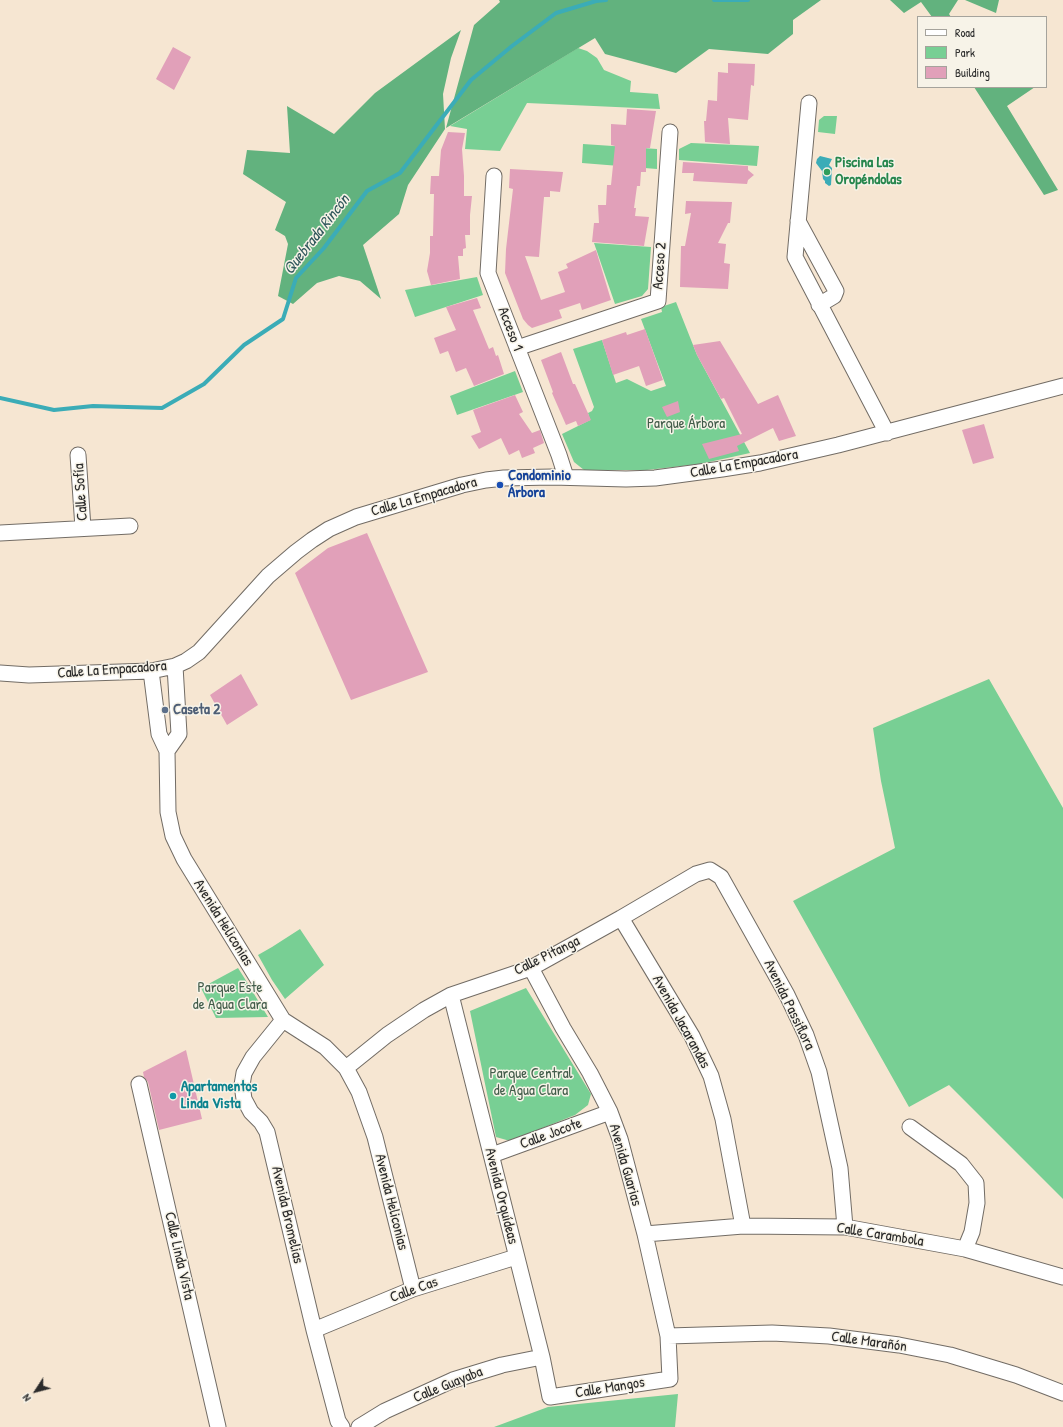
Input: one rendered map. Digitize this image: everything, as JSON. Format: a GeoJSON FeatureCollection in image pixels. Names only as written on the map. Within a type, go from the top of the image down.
{"type":"FeatureCollection","features":[{"type":"Feature","properties":{"kind":"street"},"geometry":{"type":"LineString","coordinates":[[809,103],[795,257],[887,433]]}},
{"type":"Feature","properties":{"kind":"street","name":"Acceso 2"},"geometry":{"type":"LineString","coordinates":[[517,348],[658,301],[670,132]]}},
{"type":"Feature","properties":{"kind":"street","name":"Acceso 1"},"geometry":{"type":"LineString","coordinates":[[494,176],[488,273],[559,455],[566,477]]}},
{"type":"Feature","properties":{"kind":"street"},"geometry":{"type":"LineString","coordinates":[[798,221],[836,290],[834,296],[819,305]]}},
{"type":"Feature","properties":{"kind":"street","name":"Calle La Empacadora"},"geometry":{"type":"LineString","coordinates":[[0,673],[29,675],[151,671],[176,666],[199,652],[268,576],[296,552],[329,529],[375,510],[476,482],[504,478],[566,477],[626,479],[692,474],[767,461],[887,433],[1063,386]]}},
{"type":"Feature","properties":{"kind":"street","name":"Calle Sofía"},"geometry":{"type":"LineString","coordinates":[[78,455],[83,528]]}},
{"type":"Feature","properties":{"kind":"street"},"geometry":{"type":"LineString","coordinates":[[0,533],[130,526]]}},
{"type":"Feature","properties":{"kind":"street"},"geometry":{"type":"LineString","coordinates":[[168,751],[179,734],[176,666]]}},
{"type":"Feature","properties":{"kind":"street","name":"Avenida Heliconias"},"geometry":{"type":"LineString","coordinates":[[151,671],[159,734],[168,751],[168,812],[173,836],[184,859],[283,1020],[325,1047],[346,1068],[359,1092],[375,1137],[413,1289]]}},
{"type":"Feature","properties":{"kind":"street","name":"Calle Pitanga"},"geometry":{"type":"LineString","coordinates":[[346,1068],[386,1035],[424,1010],[451,995],[531,968],[696,874],[710,870]]}},
{"type":"Feature","properties":{"kind":"street","name":"Avenida Passiflora"},"geometry":{"type":"LineString","coordinates":[[710,870],[721,877],[787,995],[806,1035],[819,1072],[840,1168],[845,1227]]}},
{"type":"Feature","properties":{"kind":"street","name":"Avenida Jacarandas"},"geometry":{"type":"LineString","coordinates":[[621,918],[692,1036],[711,1076],[723,1118],[743,1226]]}},
{"type":"Feature","properties":{"kind":"street","name":"Avenida Guarias"},"geometry":{"type":"LineString","coordinates":[[531,968],[563,1028],[590,1073],[610,1112],[620,1139],[645,1234],[668,1336],[670,1378]]}},
{"type":"Feature","properties":{"kind":"street","name":"Avenida Orquídeas"},"geometry":{"type":"LineString","coordinates":[[451,995],[542,1357],[550,1397]]}},
{"type":"Feature","properties":{"kind":"street","name":"Avenida Bromelias"},"geometry":{"type":"LineString","coordinates":[[283,1020],[253,1057],[244,1073],[242,1085],[244,1099],[251,1112],[261,1122],[267,1132],[314,1330],[338,1421],[342,1427]]}},
{"type":"Feature","properties":{"kind":"street","name":"Calle Linda Vista"},"geometry":{"type":"LineString","coordinates":[[139,1084],[218,1427]]}},
{"type":"Feature","properties":{"kind":"street","name":"Calle Jocote"},"geometry":{"type":"LineString","coordinates":[[492,1155],[610,1112]]}},
{"type":"Feature","properties":{"kind":"street"},"geometry":{"type":"LineString","coordinates":[[910,1127],[961,1164],[976,1183],[977,1203],[972,1232],[965,1249]]}},
{"type":"Feature","properties":{"kind":"street","name":"Calle Carambola"},"geometry":{"type":"LineString","coordinates":[[645,1234],[743,1226],[845,1227],[965,1249],[1063,1278]]}},
{"type":"Feature","properties":{"kind":"street","name":"Calle Cas"},"geometry":{"type":"LineString","coordinates":[[314,1330],[413,1289],[516,1257]]}},
{"type":"Feature","properties":{"kind":"street","name":"Calle Marañón"},"geometry":{"type":"LineString","coordinates":[[668,1336],[772,1333],[829,1336],[899,1345],[950,1355],[1016,1375],[1063,1393]]}},
{"type":"Feature","properties":{"kind":"street","name":"Calle Guayaba"},"geometry":{"type":"LineString","coordinates":[[359,1427],[385,1412],[453,1380],[502,1365],[542,1357]]}},
{"type":"Feature","properties":{"kind":"street","name":"Calle Mangos"},"geometry":{"type":"LineString","coordinates":[[550,1397],[670,1378]]}},
{"type":"Feature","properties":{"kind":"green space"},"geometry":{"type":"Polygon","coordinates":[[[499,0],[821,0],[793,20],[793,34],[768,54],[709,49],[676,73],[605,54],[595,38],[446,128],[474,25],[500,2],[499,0]]]}},
{"type":"Feature","properties":{"kind":"green space"},"geometry":{"type":"Polygon","coordinates":[[[890,0],[958,0],[949,14],[950,16],[931,16],[921,2],[904,13],[890,0]]]}},
{"type":"Feature","properties":{"kind":"green space"},"geometry":{"type":"Polygon","coordinates":[[[965,0],[999,0],[996,13],[965,0]]]}},
{"type":"Feature","properties":{"kind":"green space"},"geometry":{"type":"Polygon","coordinates":[[[461,30],[451,58],[443,94],[445,129],[408,185],[399,214],[363,245],[381,299],[360,281],[339,276],[317,283],[293,304],[278,296],[288,244],[285,236],[275,230],[286,202],[243,174],[247,150],[290,153],[287,106],[334,134],[375,93],[461,30]]]}},
{"type":"Feature","properties":{"kind":"green space"},"geometry":{"type":"Polygon","coordinates":[[[578,48],[587,51],[597,58],[604,70],[631,81],[630,92],[658,94],[660,109],[527,103],[500,151],[465,149],[467,129],[450,126],[578,48]]]}},
{"type":"Feature","properties":{"kind":"green space"},"geometry":{"type":"Polygon","coordinates":[[[975,88],[1034,88],[1007,106],[1058,190],[1044,195],[975,88]]]}},
{"type":"Feature","properties":{"kind":"green space"},"geometry":{"type":"Polygon","coordinates":[[[824,116],[837,116],[835,134],[818,132],[819,120],[824,116]]]}},
{"type":"Feature","properties":{"kind":"green space"},"geometry":{"type":"Polygon","coordinates":[[[691,143],[759,146],[757,166],[679,160],[679,149],[691,143]]]}},
{"type":"Feature","properties":{"kind":"green space"},"geometry":{"type":"Polygon","coordinates":[[[583,144],[657,149],[657,169],[582,163],[583,144]]]}},
{"type":"Feature","properties":{"kind":"green space"},"geometry":{"type":"Polygon","coordinates":[[[594,243],[651,247],[648,289],[642,296],[615,304],[594,243]]]}},
{"type":"Feature","properties":{"kind":"green space"},"geometry":{"type":"Polygon","coordinates":[[[477,277],[483,295],[415,317],[405,290],[477,277]]]}},
{"type":"Feature","properties":{"kind":"green space","name":"Parque Árbora"},"geometry":{"type":"Polygon","coordinates":[[[676,302],[697,355],[750,453],[700,464],[647,470],[584,470],[574,462],[562,434],[590,420],[588,413],[592,411],[594,407],[573,349],[602,340],[616,383],[627,379],[651,391],[666,386],[641,319],[662,312],[661,307],[676,302]]]}},
{"type":"Feature","properties":{"kind":"green space"},"geometry":{"type":"Polygon","coordinates":[[[515,371],[523,392],[457,415],[450,396],[515,371]]]}},
{"type":"Feature","properties":{"kind":"green space"},"geometry":{"type":"Polygon","coordinates":[[[989,679],[1063,808],[1063,1199],[949,1085],[909,1107],[793,901],[895,848],[881,781],[873,728],[989,679]]]}},
{"type":"Feature","properties":{"kind":"green space"},"geometry":{"type":"Polygon","coordinates":[[[300,929],[324,965],[285,999],[258,955],[300,929]]]}},
{"type":"Feature","properties":{"kind":"green space","name":"Parque Este de Agua Clara"},"geometry":{"type":"Polygon","coordinates":[[[238,968],[268,1017],[216,1018],[201,988],[238,968]]]}},
{"type":"Feature","properties":{"kind":"green space","name":"Parque Central de Agua Clara"},"geometry":{"type":"Polygon","coordinates":[[[526,988],[591,1094],[588,1105],[575,1115],[510,1141],[496,1137],[470,1011],[526,988]]]}},
{"type":"Feature","properties":{"kind":"green space"},"geometry":{"type":"Polygon","coordinates":[[[678,1394],[675,1427],[494,1427],[548,1407],[678,1394]]]}},
{"type":"Feature","properties":{"kind":"water","name":"Piscina Las Oropéndolas"},"geometry":{"type":"Polygon","coordinates":[[[820,156],[832,159],[829,165],[832,168],[831,185],[829,186],[825,183],[822,171],[816,163],[820,156]]]}},
{"type":"Feature","properties":{"kind":"building"},"geometry":{"type":"Polygon","coordinates":[[[173,47],[191,57],[174,90],[156,79],[173,47]]]}},
{"type":"Feature","properties":{"kind":"building"},"geometry":{"type":"Polygon","coordinates":[[[728,63],[755,64],[754,86],[751,85],[748,120],[728,118],[730,144],[705,142],[704,121],[706,121],[708,100],[717,101],[718,72],[728,73],[728,63]]]}},
{"type":"Feature","properties":{"kind":"building"},"geometry":{"type":"Polygon","coordinates":[[[627,109],[656,111],[650,148],[646,148],[646,172],[641,172],[640,186],[637,186],[634,208],[636,208],[635,216],[649,217],[644,246],[592,242],[594,223],[599,223],[598,205],[606,205],[607,185],[611,185],[615,146],[611,145],[611,124],[626,125],[627,109]]]}},
{"type":"Feature","properties":{"kind":"building"},"geometry":{"type":"Polygon","coordinates":[[[448,132],[465,133],[462,149],[464,196],[472,196],[470,235],[465,235],[466,248],[463,249],[463,256],[458,256],[460,279],[431,285],[427,271],[430,253],[430,236],[433,236],[434,194],[430,194],[431,176],[439,176],[441,150],[448,132]]]}},
{"type":"Feature","properties":{"kind":"building"},"geometry":{"type":"Polygon","coordinates":[[[683,162],[748,166],[748,170],[754,175],[748,180],[747,184],[693,181],[694,173],[682,173],[683,162]]]}},
{"type":"Feature","properties":{"kind":"building"},"geometry":{"type":"Polygon","coordinates":[[[510,169],[563,172],[560,192],[550,191],[550,197],[544,197],[539,257],[525,256],[541,300],[565,292],[558,272],[568,268],[566,264],[596,250],[611,300],[582,310],[580,303],[559,310],[562,318],[532,328],[523,319],[505,273],[506,249],[513,189],[509,188],[510,169]]]}},
{"type":"Feature","properties":{"kind":"building"},"geometry":{"type":"Polygon","coordinates":[[[686,201],[732,202],[730,223],[728,223],[718,243],[726,244],[724,263],[730,264],[728,289],[680,287],[681,246],[685,246],[691,213],[685,214],[686,201]]]}},
{"type":"Feature","properties":{"kind":"building"},"geometry":{"type":"Polygon","coordinates":[[[477,298],[481,308],[473,310],[489,349],[493,347],[496,356],[498,355],[504,374],[474,386],[466,368],[456,372],[448,351],[440,354],[434,338],[456,330],[446,307],[477,298]]]}},
{"type":"Feature","properties":{"kind":"building"},"geometry":{"type":"Polygon","coordinates":[[[645,329],[663,380],[646,386],[639,366],[613,375],[602,340],[626,332],[627,335],[645,329]]]}},
{"type":"Feature","properties":{"kind":"building"},"geometry":{"type":"Polygon","coordinates":[[[720,341],[758,404],[778,395],[796,436],[779,441],[773,428],[737,446],[739,451],[709,459],[702,444],[742,434],[724,398],[721,399],[693,345],[720,341]]]}},
{"type":"Feature","properties":{"kind":"building"},"geometry":{"type":"Polygon","coordinates":[[[561,352],[573,384],[575,384],[591,420],[578,426],[576,421],[566,425],[552,393],[553,392],[541,360],[561,352]]]}},
{"type":"Feature","properties":{"kind":"building"},"geometry":{"type":"Polygon","coordinates":[[[515,395],[523,412],[519,414],[532,433],[540,430],[544,443],[533,448],[535,453],[522,458],[519,450],[509,455],[501,438],[479,449],[471,436],[481,432],[473,410],[515,395]]]}},
{"type":"Feature","properties":{"kind":"building"},"geometry":{"type":"Polygon","coordinates":[[[678,401],[680,412],[667,417],[662,407],[678,401]]]}},
{"type":"Feature","properties":{"kind":"building"},"geometry":{"type":"Polygon","coordinates":[[[984,424],[994,458],[973,464],[962,430],[984,424]]]}},
{"type":"Feature","properties":{"kind":"building"},"geometry":{"type":"Polygon","coordinates":[[[367,533],[428,672],[351,700],[295,573],[328,548],[367,533]]]}},
{"type":"Feature","properties":{"kind":"building"},"geometry":{"type":"Polygon","coordinates":[[[241,674],[258,705],[227,725],[210,695],[241,674]]]}},
{"type":"Feature","properties":{"kind":"building","name":"Apartamentos Linda Vista"},"geometry":{"type":"Polygon","coordinates":[[[186,1050],[202,1119],[159,1130],[148,1082],[144,1077],[143,1072],[186,1050]]]}},
{"type":"Feature","properties":{"kind":"waterway","name":"Quebrada Rincón"},"geometry":{"type":"LineString","coordinates":[[0,398],[54,410],[93,406],[162,408],[204,384],[244,345],[283,319],[296,278],[324,248],[367,191],[400,173],[471,80],[512,46],[556,13],[596,1],[606,0]]}},
{"type":"Feature","properties":{"kind":"waterway","name":"Quebrada Rincón"},"geometry":{"type":"LineString","coordinates":[[714,0],[748,0]]}},
{"type":"Feature","properties":{"kind":"place","name":"Piscina Las Oropéndolas"},"geometry":{"type":"Point","coordinates":[827,172]}},
{"type":"Feature","properties":{"kind":"place","name":"Condominio Árbora"},"geometry":{"type":"Point","coordinates":[500,485]}},
{"type":"Feature","properties":{"kind":"place","name":"Caseta 2"},"geometry":{"type":"Point","coordinates":[165,710]}},
{"type":"Feature","properties":{"kind":"place","name":"Apartamentos Linda Vista"},"geometry":{"type":"Point","coordinates":[173,1096]}}]}
